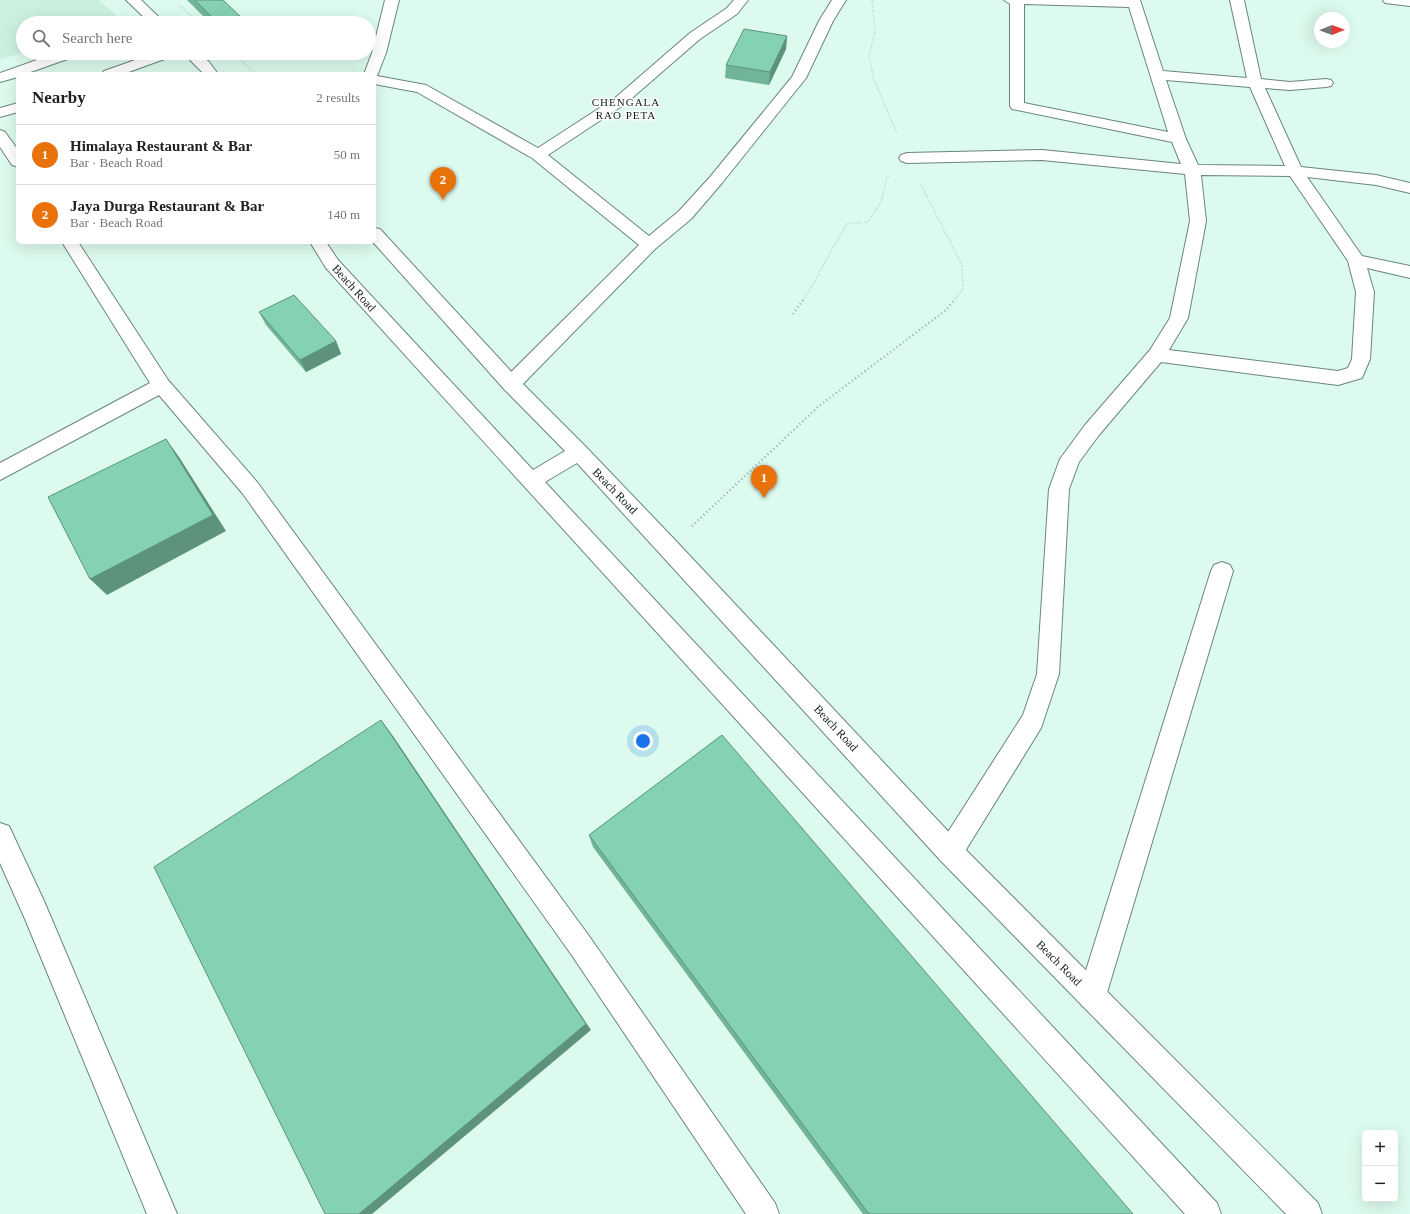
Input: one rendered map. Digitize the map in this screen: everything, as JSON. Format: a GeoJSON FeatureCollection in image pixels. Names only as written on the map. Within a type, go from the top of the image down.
{"type":"FeatureCollection","features":[{"type":"Feature","properties":{"kind":"street"},"geometry":{"type":"LineString","coordinates":[[133,0],[149,16]]}},
{"type":"Feature","properties":{"kind":"street"},"geometry":{"type":"LineString","coordinates":[[372,72],[379,53],[392,0]]}},
{"type":"Feature","properties":{"kind":"street"},"geometry":{"type":"LineString","coordinates":[[538,155],[620,101],[695,36],[732,11],[742,0]]}},
{"type":"Feature","properties":{"kind":"street"},"geometry":{"type":"LineString","coordinates":[[510,384],[649,245],[684,215],[716,180],[799,78],[826,21],[839,0]]}},
{"type":"Feature","properties":{"kind":"street"},"geometry":{"type":"LineString","coordinates":[[950,852],[1033,720],[1048,674],[1059,489],[1070,459],[1092,430],[1157,355],[1179,318],[1198,221],[1192,170],[1178,139],[1133,1],[1014,0],[1016,106],[1178,139]]}},
{"type":"Feature","properties":{"kind":"street"},"geometry":{"type":"LineString","coordinates":[[1157,355],[1338,378],[1355,373],[1361,359],[1365,292],[1356,260],[1295,171],[1255,83],[1237,0]]}},
{"type":"Feature","properties":{"kind":"street"},"geometry":{"type":"LineString","coordinates":[[1390,0],[1410,2]]}},
{"type":"Feature","properties":{"kind":"street"},"geometry":{"type":"LineString","coordinates":[[17,72],[51,60]]}},
{"type":"Feature","properties":{"kind":"street"},"geometry":{"type":"LineString","coordinates":[[115,72],[148,60]]}},
{"type":"Feature","properties":{"kind":"street"},"geometry":{"type":"LineString","coordinates":[[198,60],[209,72]]}},
{"type":"Feature","properties":{"kind":"street"},"geometry":{"type":"LineString","coordinates":[[0,78],[16,72]]}},
{"type":"Feature","properties":{"kind":"street"},"geometry":{"type":"LineString","coordinates":[[1158,75],[1290,86],[1326,84]]}},
{"type":"Feature","properties":{"kind":"street"},"geometry":{"type":"LineString","coordinates":[[376,80],[421,88],[538,155],[649,245]]}},
{"type":"Feature","properties":{"kind":"street"},"geometry":{"type":"LineString","coordinates":[[0,113],[16,108]]}},
{"type":"Feature","properties":{"kind":"street"},"geometry":{"type":"LineString","coordinates":[[0,135],[16,159]]}},
{"type":"Feature","properties":{"kind":"street"},"geometry":{"type":"LineString","coordinates":[[910,163],[1042,155],[1192,170],[1295,171],[1376,180],[1410,188]]}},
{"type":"Feature","properties":{"kind":"street","name":"Beach Road"},"geometry":{"type":"LineString","coordinates":[[376,235],[510,384],[579,452],[670,547],[950,852],[1307,1214]]}},
{"type":"Feature","properties":{"kind":"street"},"geometry":{"type":"LineString","coordinates":[[71,244],[161,385],[260,501],[580,945],[764,1214]]}},
{"type":"Feature","properties":{"kind":"street","name":"Beach Road"},"geometry":{"type":"LineString","coordinates":[[319,244],[332,264],[1206,1214]]}},
{"type":"Feature","properties":{"kind":"street"},"geometry":{"type":"LineString","coordinates":[[1356,260],[1410,272]]}},
{"type":"Feature","properties":{"kind":"street"},"geometry":{"type":"LineString","coordinates":[[0,472],[161,385]]}},
{"type":"Feature","properties":{"kind":"street"},"geometry":{"type":"LineString","coordinates":[[531,481],[579,452]]}},
{"type":"Feature","properties":{"kind":"street"},"geometry":{"type":"LineString","coordinates":[[1092,996],[1222,571]]}},
{"type":"Feature","properties":{"kind":"street"},"geometry":{"type":"LineString","coordinates":[[0,835],[35,910],[162,1214]]}},
{"type":"Feature","properties":{"kind":"path"},"geometry":{"type":"LineString","coordinates":[[670,547],[819,406],[946,310],[963,290],[962,265],[910,163],[874,80],[869,56],[875,33],[872,0]]}},
{"type":"Feature","properties":{"kind":"path"},"geometry":{"type":"LineString","coordinates":[[178,5],[191,16]]}},
{"type":"Feature","properties":{"kind":"path"},"geometry":{"type":"LineString","coordinates":[[240,60],[253,72]]}},
{"type":"Feature","properties":{"kind":"path"},"geometry":{"type":"LineString","coordinates":[[793,314],[815,282],[829,252],[847,224],[868,222],[881,202],[887,177],[910,163]]}},
{"type":"Feature","properties":{"kind":"shaded area"},"geometry":{"type":"Polygon","coordinates":[[[0,0],[99,0],[117,16],[16,16],[16,54],[0,60],[0,0]]]}},
{"type":"Feature","properties":{"kind":"building"},"geometry":{"type":"Polygon","coordinates":[[[195,0],[223,0],[240,16],[211,16],[195,0]]]}},
{"type":"Feature","properties":{"kind":"building"},"geometry":{"type":"Polygon","coordinates":[[[744,29],[787,36],[770,72],[726,65],[744,29]]]}},
{"type":"Feature","properties":{"kind":"building"},"geometry":{"type":"Polygon","coordinates":[[[294,295],[336,341],[300,360],[259,312],[294,295]]]}},
{"type":"Feature","properties":{"kind":"building"},"geometry":{"type":"Polygon","coordinates":[[[166,439],[213,515],[90,579],[48,497],[166,439]]]}},
{"type":"Feature","properties":{"kind":"building"},"geometry":{"type":"Polygon","coordinates":[[[381,720],[586,1024],[359,1214],[325,1214],[154,867],[381,720]]]}},
{"type":"Feature","properties":{"kind":"building"},"geometry":{"type":"Polygon","coordinates":[[[722,735],[1133,1214],[869,1214],[589,835],[722,735]]]}},
{"type":"Feature","properties":{"kind":"place","name":"Jaya Durga Restaurant & Bar"},"geometry":{"type":"Point","coordinates":[443,200]}},
{"type":"Feature","properties":{"kind":"place","name":"Himalaya Restaurant & Bar"},"geometry":{"type":"Point","coordinates":[764,498]}},
{"type":"Feature","properties":{"kind":"district","name":"CHENGALA RAO PETA"},"geometry":{"type":"Point","coordinates":[626,108]}}]}
